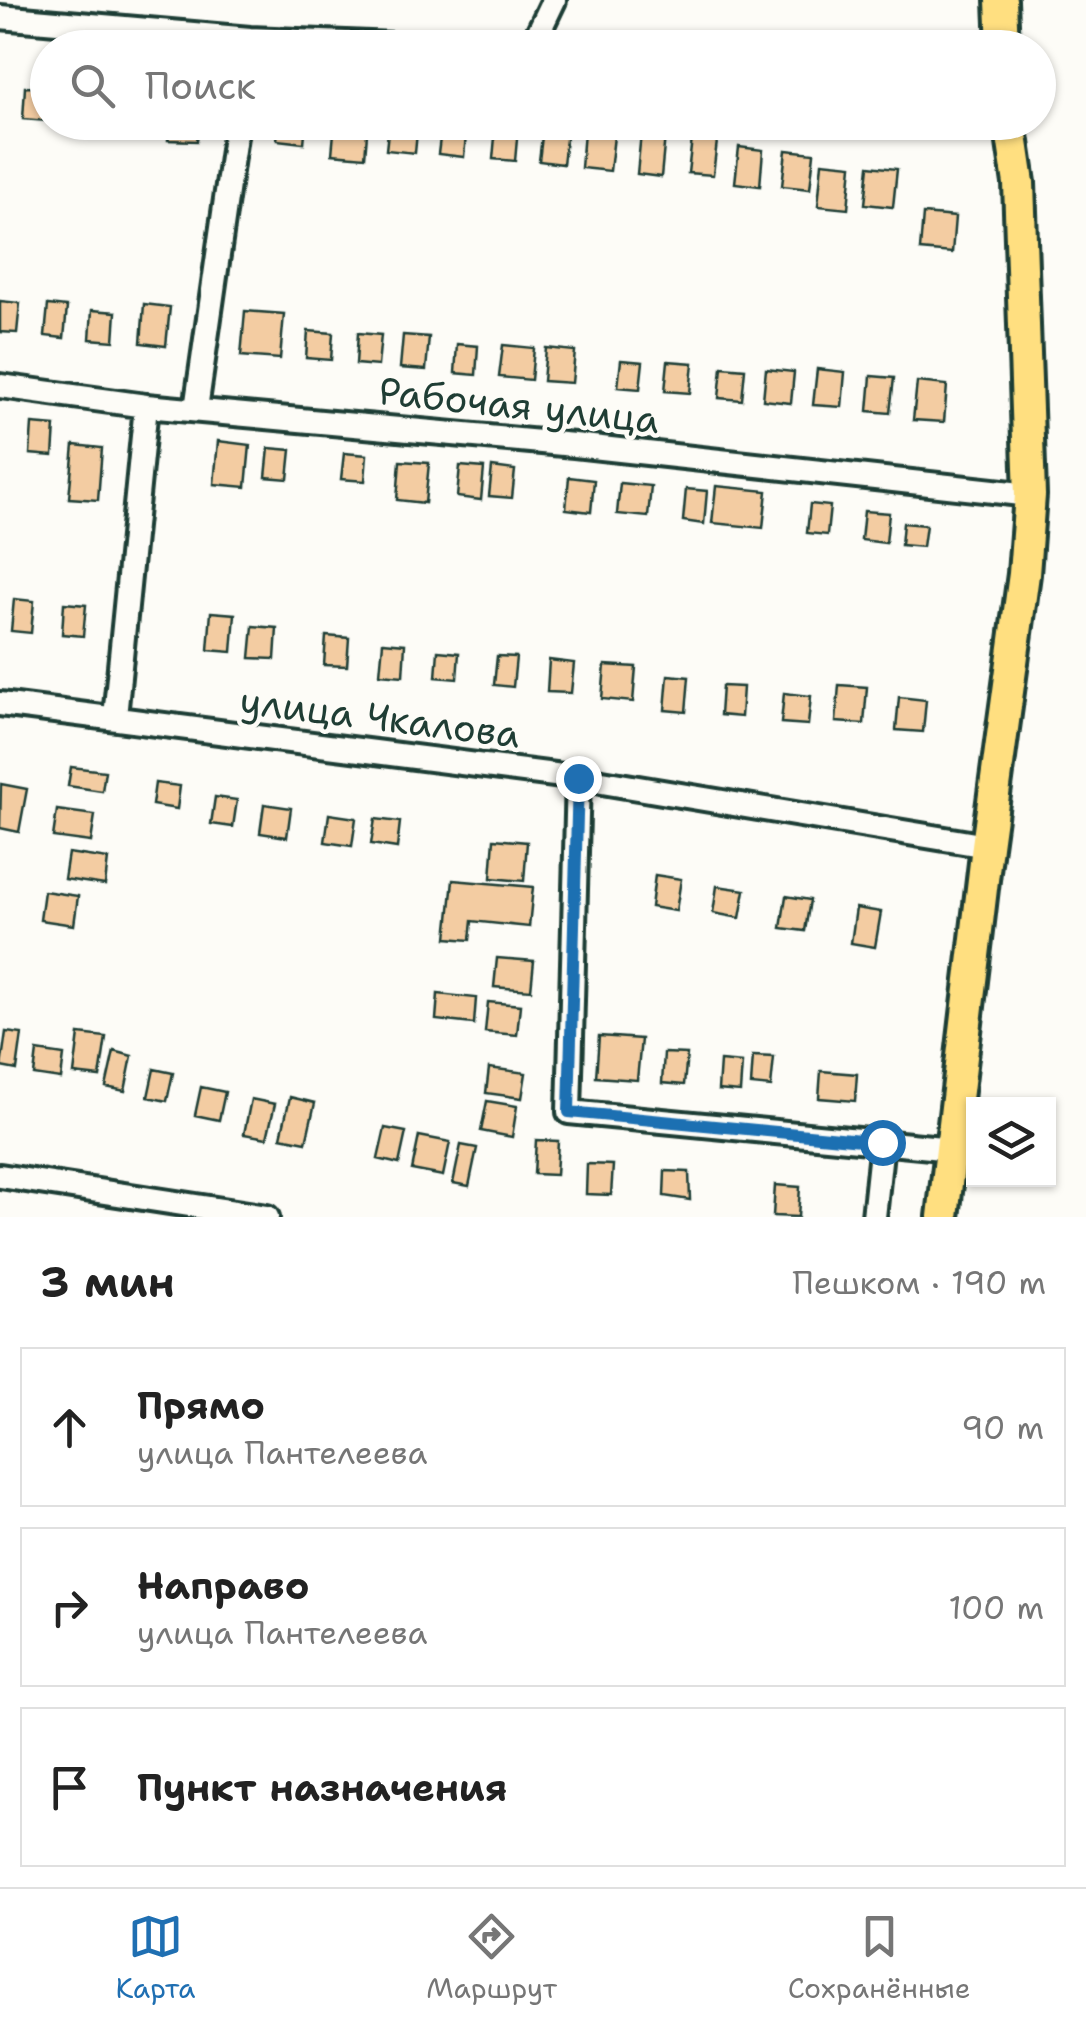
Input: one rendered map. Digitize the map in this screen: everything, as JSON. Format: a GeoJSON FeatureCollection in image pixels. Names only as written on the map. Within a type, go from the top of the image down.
{"type":"FeatureCollection","features":[{"type":"Feature","properties":{"kind":"main road"},"geometry":{"type":"LineString","coordinates":[[1001,0],[1002,30]]}},
{"type":"Feature","properties":{"kind":"main road"},"geometry":{"type":"LineString","coordinates":[[943,1217],[1024,574],[1030,495],[1019,183],[1013,140]]}},
{"type":"Feature","properties":{"kind":"street"},"geometry":{"type":"LineString","coordinates":[[540,30],[554,0]]}},
{"type":"Feature","properties":{"kind":"street"},"geometry":{"type":"LineString","coordinates":[[0,17],[124,30]]}},
{"type":"Feature","properties":{"kind":"street"},"geometry":{"type":"LineString","coordinates":[[196,409],[235,140]]}},
{"type":"Feature","properties":{"kind":"street","name":"Рабочая улица"},"geometry":{"type":"LineString","coordinates":[[0,386],[146,406],[574,445],[1030,495]]}},
{"type":"Feature","properties":{"kind":"street"},"geometry":{"type":"LineString","coordinates":[[116,717],[146,406]]}},
{"type":"Feature","properties":{"kind":"street","name":"улица Чкалова"},"geometry":{"type":"LineString","coordinates":[[0,704],[578,778],[987,846]]}},
{"type":"Feature","properties":{"kind":"street"},"geometry":{"type":"LineString","coordinates":[[578,778],[569,1112],[952,1149]]}},
{"type":"Feature","properties":{"kind":"street"},"geometry":{"type":"LineString","coordinates":[[874,1217],[882,1142]]}},
{"type":"Feature","properties":{"kind":"street"},"geometry":{"type":"LineString","coordinates":[[0,1176],[267,1217]]}},
{"type":"Feature","properties":{"kind":"building"},"geometry":{"type":"Polygon","coordinates":[[[25,87],[30,87],[30,120],[23,119],[25,87]]]}},
{"type":"Feature","properties":{"kind":"building"},"geometry":{"type":"Polygon","coordinates":[[[333,140],[366,140],[365,157],[332,154],[333,140]]]}},
{"type":"Feature","properties":{"kind":"building"},"geometry":{"type":"Polygon","coordinates":[[[387,140],[416,140],[415,153],[386,150],[387,140]]]}},
{"type":"Feature","properties":{"kind":"building"},"geometry":{"type":"Polygon","coordinates":[[[440,140],[466,140],[464,157],[438,154],[440,140]]]}},
{"type":"Feature","properties":{"kind":"building"},"geometry":{"type":"Polygon","coordinates":[[[495,140],[517,140],[515,161],[493,159],[495,140]]]}},
{"type":"Feature","properties":{"kind":"building"},"geometry":{"type":"Polygon","coordinates":[[[542,140],[566,140],[563,164],[539,161],[542,140]]]}},
{"type":"Feature","properties":{"kind":"building"},"geometry":{"type":"Polygon","coordinates":[[[583,140],[614,140],[610,171],[581,168],[583,140]]]}},
{"type":"Feature","properties":{"kind":"building"},"geometry":{"type":"Polygon","coordinates":[[[640,140],[665,140],[661,177],[637,174],[640,140]]]}},
{"type":"Feature","properties":{"kind":"building"},"geometry":{"type":"Polygon","coordinates":[[[692,140],[717,141],[713,175],[688,173],[692,140]]]}},
{"type":"Feature","properties":{"kind":"building"},"geometry":{"type":"Polygon","coordinates":[[[739,147],[763,150],[760,186],[735,183],[739,147]]]}},
{"type":"Feature","properties":{"kind":"building"},"geometry":{"type":"Polygon","coordinates":[[[786,150],[814,153],[810,189],[782,186],[786,150]]]}},
{"type":"Feature","properties":{"kind":"building"},"geometry":{"type":"Polygon","coordinates":[[[822,162],[852,165],[848,209],[818,206],[822,162]]]}},
{"type":"Feature","properties":{"kind":"building"},"geometry":{"type":"Polygon","coordinates":[[[869,166],[897,169],[893,207],[865,204],[869,166]]]}},
{"type":"Feature","properties":{"kind":"building"},"geometry":{"type":"Polygon","coordinates":[[[923,214],[955,217],[952,253],[920,250],[923,214]]]}},
{"type":"Feature","properties":{"kind":"building"},"geometry":{"type":"Polygon","coordinates":[[[0,301],[20,303],[17,333],[0,332],[0,301]]]}},
{"type":"Feature","properties":{"kind":"building"},"geometry":{"type":"Polygon","coordinates":[[[144,304],[170,307],[166,346],[141,343],[144,304]]]}},
{"type":"Feature","properties":{"kind":"building"},"geometry":{"type":"Polygon","coordinates":[[[48,305],[67,307],[64,338],[45,336],[48,305]]]}},
{"type":"Feature","properties":{"kind":"building"},"geometry":{"type":"Polygon","coordinates":[[[92,310],[116,312],[114,341],[90,339],[92,310]]]}},
{"type":"Feature","properties":{"kind":"building"},"geometry":{"type":"Polygon","coordinates":[[[245,311],[284,314],[280,359],[241,356],[245,311]]]}},
{"type":"Feature","properties":{"kind":"building"},"geometry":{"type":"Polygon","coordinates":[[[308,331],[333,333],[331,360],[306,358],[308,331]]]}},
{"type":"Feature","properties":{"kind":"building"},"geometry":{"type":"Polygon","coordinates":[[[358,333],[381,335],[378,366],[356,364],[358,333]]]}},
{"type":"Feature","properties":{"kind":"building"},"geometry":{"type":"Polygon","coordinates":[[[403,335],[429,337],[426,370],[400,368],[403,335]]]}},
{"type":"Feature","properties":{"kind":"building"},"geometry":{"type":"Polygon","coordinates":[[[457,344],[478,346],[476,375],[455,373],[457,344]]]}},
{"type":"Feature","properties":{"kind":"building"},"geometry":{"type":"Polygon","coordinates":[[[503,345],[534,348],[531,380],[499,377],[503,345]]]}},
{"type":"Feature","properties":{"kind":"building"},"geometry":{"type":"Polygon","coordinates":[[[546,348],[575,351],[572,383],[543,381],[546,348]]]}},
{"type":"Feature","properties":{"kind":"building"},"geometry":{"type":"Polygon","coordinates":[[[621,360],[643,362],[640,389],[618,387],[621,360]]]}},
{"type":"Feature","properties":{"kind":"building"},"geometry":{"type":"Polygon","coordinates":[[[668,361],[693,363],[690,393],[665,391],[668,361]]]}},
{"type":"Feature","properties":{"kind":"building"},"geometry":{"type":"Polygon","coordinates":[[[722,367],[745,369],[742,400],[719,398],[722,367]]]}},
{"type":"Feature","properties":{"kind":"building"},"geometry":{"type":"Polygon","coordinates":[[[766,369],[794,372],[791,403],[763,400],[766,369]]]}},
{"type":"Feature","properties":{"kind":"building"},"geometry":{"type":"Polygon","coordinates":[[[817,369],[845,372],[842,407],[813,405],[817,369]]]}},
{"type":"Feature","properties":{"kind":"building"},"geometry":{"type":"Polygon","coordinates":[[[871,376],[894,378],[890,413],[868,411],[871,376]]]}},
{"type":"Feature","properties":{"kind":"building"},"geometry":{"type":"Polygon","coordinates":[[[917,382],[947,385],[944,422],[913,420],[917,382]]]}},
{"type":"Feature","properties":{"kind":"building"},"geometry":{"type":"Polygon","coordinates":[[[32,424],[55,426],[53,456],[30,454],[32,424]]]}},
{"type":"Feature","properties":{"kind":"building"},"geometry":{"type":"Polygon","coordinates":[[[218,441],[250,445],[246,487],[214,484],[218,441]]]}},
{"type":"Feature","properties":{"kind":"building"},"geometry":{"type":"Polygon","coordinates":[[[74,445],[102,448],[98,500],[69,498],[74,445]]]}},
{"type":"Feature","properties":{"kind":"building"},"geometry":{"type":"Polygon","coordinates":[[[269,448],[291,450],[288,479],[266,477],[269,448]]]}},
{"type":"Feature","properties":{"kind":"building"},"geometry":{"type":"Polygon","coordinates":[[[344,453],[367,455],[365,481],[341,479],[344,453]]]}},
{"type":"Feature","properties":{"kind":"building"},"geometry":{"type":"Polygon","coordinates":[[[400,461],[429,463],[425,503],[397,500],[400,461]]]}},
{"type":"Feature","properties":{"kind":"building"},"geometry":{"type":"Polygon","coordinates":[[[460,466],[484,468],[481,500],[457,497],[460,466]]]}},
{"type":"Feature","properties":{"kind":"building"},"geometry":{"type":"Polygon","coordinates":[[[492,467],[515,470],[512,498],[489,496],[492,467]]]}},
{"type":"Feature","properties":{"kind":"building"},"geometry":{"type":"Polygon","coordinates":[[[569,477],[594,480],[591,512],[566,509],[569,477]]]}},
{"type":"Feature","properties":{"kind":"building"},"geometry":{"type":"Polygon","coordinates":[[[620,483],[651,486],[648,517],[617,514],[620,483]]]}},
{"type":"Feature","properties":{"kind":"building"},"geometry":{"type":"Polygon","coordinates":[[[716,486],[767,491],[763,528],[712,523],[716,486]]]}},
{"type":"Feature","properties":{"kind":"building"},"geometry":{"type":"Polygon","coordinates":[[[686,489],[707,491],[704,524],[683,521],[686,489]]]}},
{"type":"Feature","properties":{"kind":"building"},"geometry":{"type":"Polygon","coordinates":[[[810,504],[830,506],[827,535],[807,533],[810,504]]]}},
{"type":"Feature","properties":{"kind":"building"},"geometry":{"type":"Polygon","coordinates":[[[864,511],[889,513],[886,543],[861,540],[864,511]]]}},
{"type":"Feature","properties":{"kind":"building"},"geometry":{"type":"Polygon","coordinates":[[[903,523],[926,525],[923,547],[901,545],[903,523]]]}},
{"type":"Feature","properties":{"kind":"building"},"geometry":{"type":"Polygon","coordinates":[[[14,599],[34,601],[31,633],[11,631],[14,599]]]}},
{"type":"Feature","properties":{"kind":"building"},"geometry":{"type":"Polygon","coordinates":[[[64,603],[86,605],[83,636],[62,634],[64,603]]]}},
{"type":"Feature","properties":{"kind":"building"},"geometry":{"type":"Polygon","coordinates":[[[211,612],[235,614],[232,652],[208,650],[211,612]]]}},
{"type":"Feature","properties":{"kind":"building"},"geometry":{"type":"Polygon","coordinates":[[[253,626],[277,628],[275,659],[250,658],[253,626]]]}},
{"type":"Feature","properties":{"kind":"building"},"geometry":{"type":"Polygon","coordinates":[[[326,636],[349,638],[347,666],[324,665],[326,636]]]}},
{"type":"Feature","properties":{"kind":"building"},"geometry":{"type":"Polygon","coordinates":[[[383,642],[405,644],[403,676],[380,674],[383,642]]]}},
{"type":"Feature","properties":{"kind":"building"},"geometry":{"type":"Polygon","coordinates":[[[438,651],[459,653],[457,679],[436,677],[438,651]]]}},
{"type":"Feature","properties":{"kind":"building"},"geometry":{"type":"Polygon","coordinates":[[[497,656],[516,657],[513,687],[494,685],[497,656]]]}},
{"type":"Feature","properties":{"kind":"building"},"geometry":{"type":"Polygon","coordinates":[[[549,660],[574,663],[571,693],[547,692],[549,660]]]}},
{"type":"Feature","properties":{"kind":"building"},"geometry":{"type":"Polygon","coordinates":[[[605,665],[636,667],[633,702],[602,699],[605,665]]]}},
{"type":"Feature","properties":{"kind":"building"},"geometry":{"type":"Polygon","coordinates":[[[668,675],[689,677],[686,712],[665,710],[668,675]]]}},
{"type":"Feature","properties":{"kind":"building"},"geometry":{"type":"Polygon","coordinates":[[[839,685],[867,687],[864,724],[836,722],[839,685]]]}},
{"type":"Feature","properties":{"kind":"building"},"geometry":{"type":"Polygon","coordinates":[[[722,686],[743,687],[741,717],[720,715],[722,686]]]}},
{"type":"Feature","properties":{"kind":"building"},"geometry":{"type":"Polygon","coordinates":[[[784,693],[811,696],[808,725],[781,723],[784,693]]]}},
{"type":"Feature","properties":{"kind":"building"},"geometry":{"type":"Polygon","coordinates":[[[899,697],[926,700],[923,732],[896,730],[899,697]]]}},
{"type":"Feature","properties":{"kind":"building"},"geometry":{"type":"Polygon","coordinates":[[[71,767],[105,771],[102,791],[68,786],[71,767]]]}},
{"type":"Feature","properties":{"kind":"building"},"geometry":{"type":"Polygon","coordinates":[[[155,783],[180,786],[177,809],[152,805],[155,783]]]}},
{"type":"Feature","properties":{"kind":"building"},"geometry":{"type":"Polygon","coordinates":[[[1,784],[27,789],[19,832],[0,828],[1,784]]]}},
{"type":"Feature","properties":{"kind":"building"},"geometry":{"type":"Polygon","coordinates":[[[215,797],[237,800],[233,827],[211,824],[215,797]]]}},
{"type":"Feature","properties":{"kind":"building"},"geometry":{"type":"Polygon","coordinates":[[[264,804],[291,808],[287,837],[260,833],[264,804]]]}},
{"type":"Feature","properties":{"kind":"building"},"geometry":{"type":"Polygon","coordinates":[[[57,810],[95,815],[91,842],[53,837],[57,810]]]}},
{"type":"Feature","properties":{"kind":"building"},"geometry":{"type":"Polygon","coordinates":[[[329,814],[356,818],[352,846],[325,842],[329,814]]]}},
{"type":"Feature","properties":{"kind":"building"},"geometry":{"type":"Polygon","coordinates":[[[375,819],[400,822],[397,848],[371,844],[375,819]]]}},
{"type":"Feature","properties":{"kind":"building"},"geometry":{"type":"Polygon","coordinates":[[[494,839],[527,842],[524,881],[491,878],[494,839]]]}},
{"type":"Feature","properties":{"kind":"building"},"geometry":{"type":"Polygon","coordinates":[[[68,853],[108,859],[105,885],[64,879],[68,853]]]}},
{"type":"Feature","properties":{"kind":"building"},"geometry":{"type":"Polygon","coordinates":[[[655,875],[681,879],[676,911],[651,907],[655,875]]]}},
{"type":"Feature","properties":{"kind":"building"},"geometry":{"type":"Polygon","coordinates":[[[453,880],[533,887],[529,927],[472,921],[470,940],[447,938],[453,880]]]}},
{"type":"Feature","properties":{"kind":"building"},"geometry":{"type":"Polygon","coordinates":[[[717,886],[745,890],[740,918],[713,913],[717,886]]]}},
{"type":"Feature","properties":{"kind":"building"},"geometry":{"type":"Polygon","coordinates":[[[44,891],[78,896],[74,925],[40,920],[44,891]]]}},
{"type":"Feature","properties":{"kind":"building"},"geometry":{"type":"Polygon","coordinates":[[[786,896],[810,900],[805,931],[781,928],[786,896]]]}},
{"type":"Feature","properties":{"kind":"building"},"geometry":{"type":"Polygon","coordinates":[[[856,908],[881,912],[875,947],[851,943],[856,908]]]}},
{"type":"Feature","properties":{"kind":"building"},"geometry":{"type":"Polygon","coordinates":[[[497,958],[534,961],[531,990],[494,987],[497,958]]]}},
{"type":"Feature","properties":{"kind":"building"},"geometry":{"type":"Polygon","coordinates":[[[438,994],[476,998],[474,1024],[436,1020],[438,994]]]}},
{"type":"Feature","properties":{"kind":"building"},"geometry":{"type":"Polygon","coordinates":[[[488,1002],[520,1005],[517,1035],[485,1032],[488,1002]]]}},
{"type":"Feature","properties":{"kind":"building"},"geometry":{"type":"Polygon","coordinates":[[[6,1032],[22,1034],[17,1070],[1,1067],[6,1032]]]}},
{"type":"Feature","properties":{"kind":"building"},"geometry":{"type":"Polygon","coordinates":[[[79,1034],[106,1037],[100,1077],[74,1074],[79,1034]]]}},
{"type":"Feature","properties":{"kind":"building"},"geometry":{"type":"Polygon","coordinates":[[[599,1036],[641,1039],[637,1080],[596,1077],[599,1036]]]}},
{"type":"Feature","properties":{"kind":"building"},"geometry":{"type":"Polygon","coordinates":[[[37,1051],[64,1055],[61,1079],[34,1075],[37,1051]]]}},
{"type":"Feature","properties":{"kind":"building"},"geometry":{"type":"Polygon","coordinates":[[[114,1051],[132,1056],[125,1091],[106,1087],[114,1051]]]}},
{"type":"Feature","properties":{"kind":"building"},"geometry":{"type":"Polygon","coordinates":[[[664,1053],[687,1054],[684,1085],[662,1083],[664,1053]]]}},
{"type":"Feature","properties":{"kind":"building"},"geometry":{"type":"Polygon","coordinates":[[[753,1056],[774,1057],[771,1087],[751,1085],[753,1056]]]}},
{"type":"Feature","properties":{"kind":"building"},"geometry":{"type":"Polygon","coordinates":[[[720,1061],[742,1063],[740,1092],[718,1090],[720,1061]]]}},
{"type":"Feature","properties":{"kind":"building"},"geometry":{"type":"Polygon","coordinates":[[[489,1068],[526,1073],[522,1098],[486,1093],[489,1068]]]}},
{"type":"Feature","properties":{"kind":"building"},"geometry":{"type":"Polygon","coordinates":[[[154,1069],[173,1073],[167,1101],[148,1097],[154,1069]]]}},
{"type":"Feature","properties":{"kind":"building"},"geometry":{"type":"Polygon","coordinates":[[[821,1071],[857,1074],[855,1101],[819,1098],[821,1071]]]}},
{"type":"Feature","properties":{"kind":"building"},"geometry":{"type":"Polygon","coordinates":[[[201,1087],[225,1092],[219,1120],[195,1115],[201,1087]]]}},
{"type":"Feature","properties":{"kind":"building"},"geometry":{"type":"Polygon","coordinates":[[[290,1097],[315,1103],[306,1142],[281,1137],[290,1097]]]}},
{"type":"Feature","properties":{"kind":"building"},"geometry":{"type":"Polygon","coordinates":[[[251,1099],[275,1104],[267,1138],[244,1134],[251,1099]]]}},
{"type":"Feature","properties":{"kind":"building"},"geometry":{"type":"Polygon","coordinates":[[[487,1101],[517,1106],[512,1137],[481,1131],[487,1101]]]}},
{"type":"Feature","properties":{"kind":"building"},"geometry":{"type":"Polygon","coordinates":[[[385,1128],[406,1132],[399,1164],[378,1159],[385,1128]]]}},
{"type":"Feature","properties":{"kind":"building"},"geometry":{"type":"Polygon","coordinates":[[[419,1136],[450,1142],[443,1176],[412,1170],[419,1136]]]}},
{"type":"Feature","properties":{"kind":"building"},"geometry":{"type":"Polygon","coordinates":[[[536,1140],[558,1141],[556,1175],[534,1174],[536,1140]]]}},
{"type":"Feature","properties":{"kind":"building"},"geometry":{"type":"Polygon","coordinates":[[[461,1145],[477,1148],[469,1186],[453,1183],[461,1145]]]}},
{"type":"Feature","properties":{"kind":"building"},"geometry":{"type":"Polygon","coordinates":[[[587,1164],[613,1165],[611,1195],[586,1194],[587,1164]]]}},
{"type":"Feature","properties":{"kind":"building"},"geometry":{"type":"Polygon","coordinates":[[[665,1171],[689,1172],[690,1200],[664,1196],[665,1171]]]}},
{"type":"Feature","properties":{"kind":"building"},"geometry":{"type":"Polygon","coordinates":[[[775,1185],[800,1187],[798,1217],[773,1216],[775,1185]]]}},
{"type":"Feature","properties":{"kind":"route"},"geometry":{"type":"LineString","coordinates":[[578,778],[569,1112],[882,1142]]}}]}
